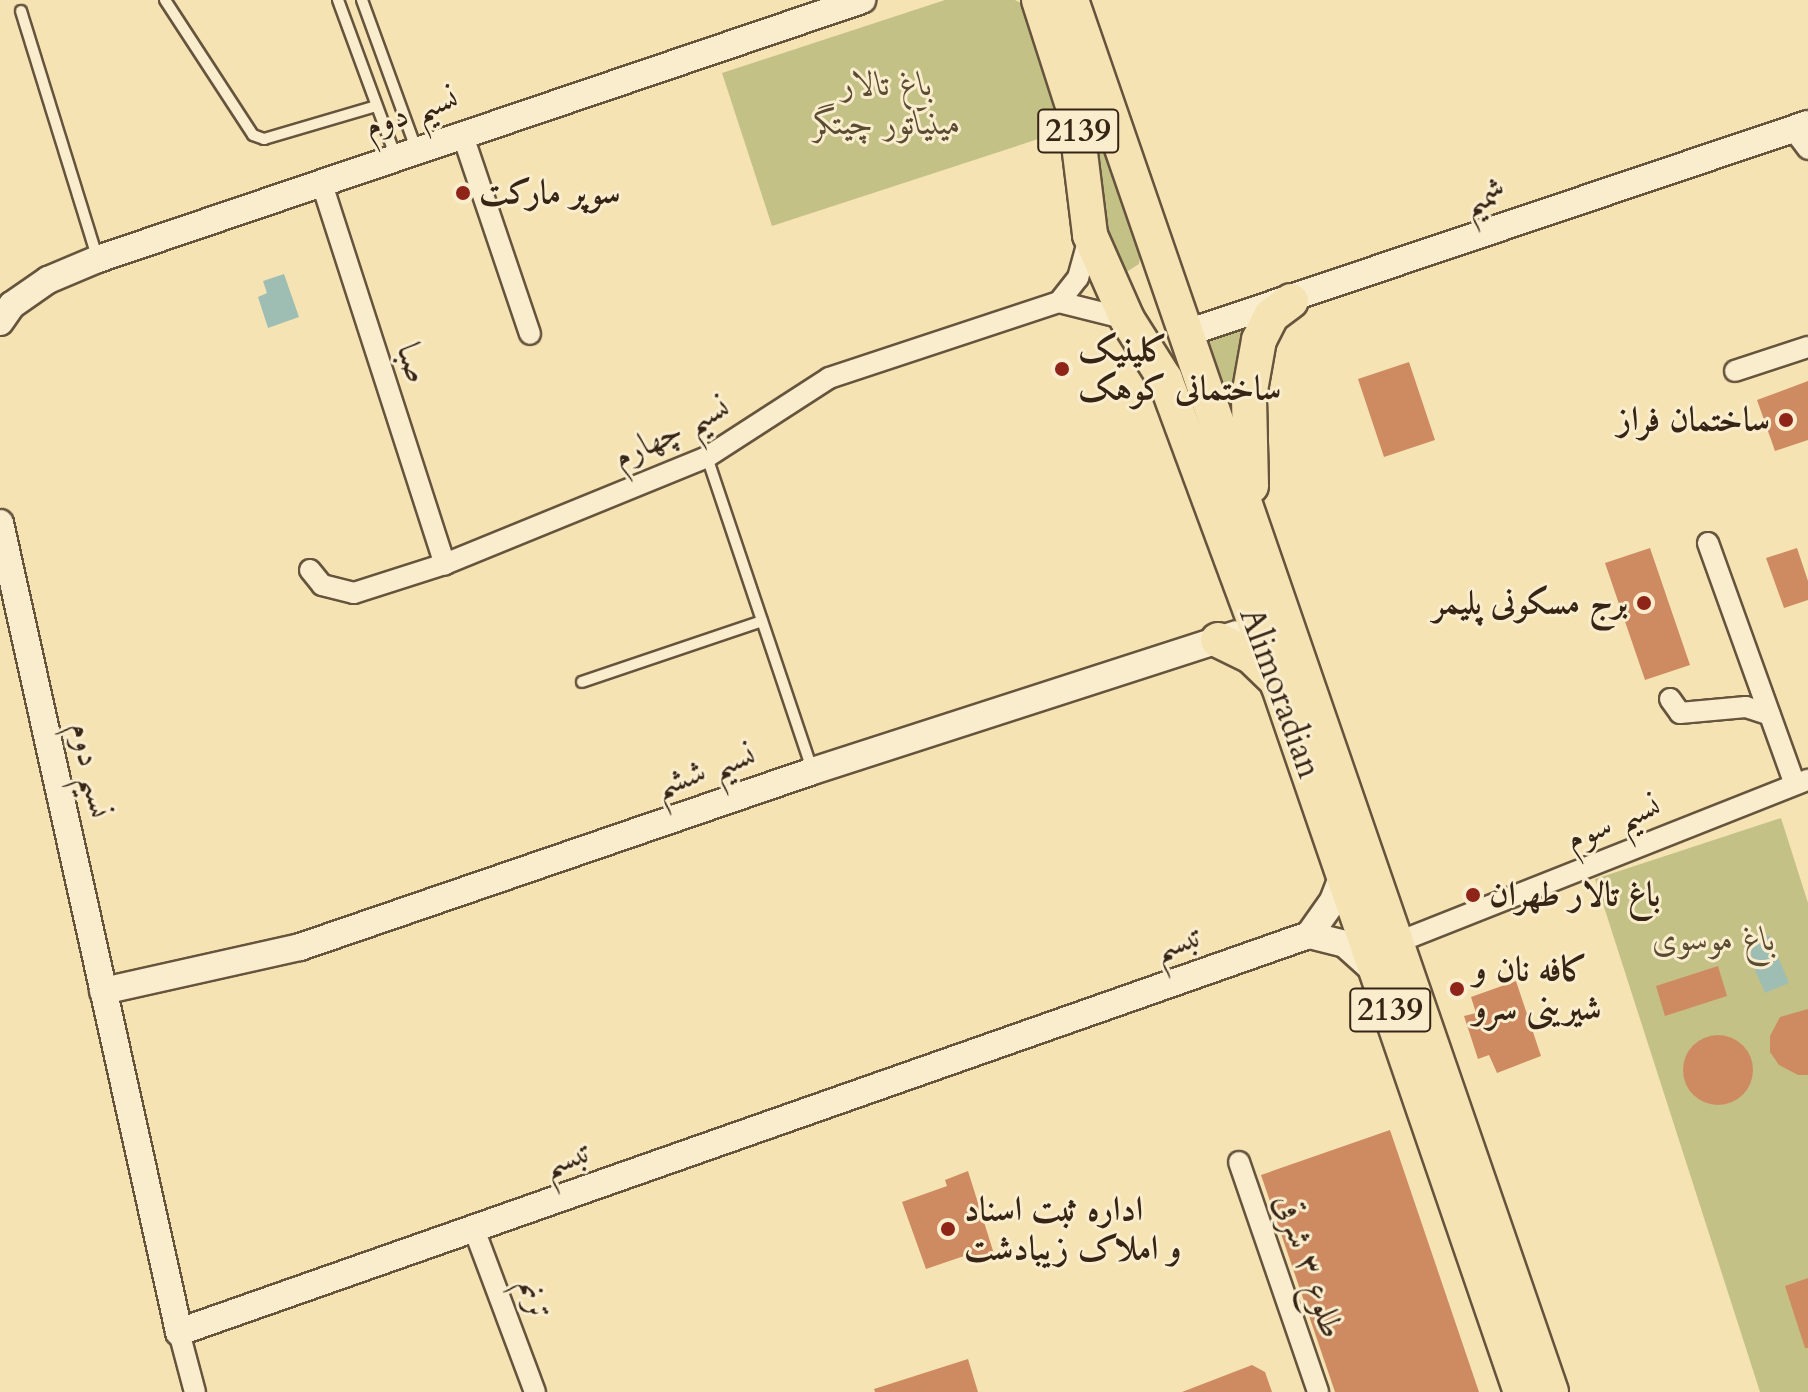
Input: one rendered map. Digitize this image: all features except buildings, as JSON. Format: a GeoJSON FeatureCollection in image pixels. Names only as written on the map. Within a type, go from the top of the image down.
{"type":"FeatureCollection","features":[{"type":"Feature","properties":{"kind":"main road","name":"Alimoradian"},"geometry":{"type":"LineString","coordinates":[[1039,0],[1075,112],[1096,250],[1127,319],[1165,379],[1272,623],[1398,942],[1551,1392]]}},
{"type":"Feature","properties":{"kind":"main road","name":"Alimoradian"},"geometry":{"type":"LineString","coordinates":[[1071,0],[1151,240],[1256,530],[1272,623],[1278,684],[1521,1392]]}},
{"type":"Feature","properties":{"kind":"main road"},"geometry":{"type":"LineString","coordinates":[[1096,250],[1115,276],[1134,276],[1146,263],[1151,240]]}},
{"type":"Feature","properties":{"kind":"main road"},"geometry":{"type":"LineString","coordinates":[[1256,530],[1247,453],[1249,396],[1259,340],[1271,316],[1291,301]]}},
{"type":"Feature","properties":{"kind":"main road"},"geometry":{"type":"LineString","coordinates":[[1218,640],[1251,656],[1278,684]]}},
{"type":"Feature","properties":{"kind":"street","name":"نسیم دوم"},"geometry":{"type":"LineString","coordinates":[[0,322],[12,305],[48,280],[98,259],[462,133],[862,0]]}},
{"type":"Feature","properties":{"kind":"street"},"geometry":{"type":"LineString","coordinates":[[462,133],[530,334]]}},
{"type":"Feature","properties":{"kind":"street","name":"شمیم"},"geometry":{"type":"LineString","coordinates":[[1184,334],[1803,134]]}},
{"type":"Feature","properties":{"kind":"street","name":"صبا"},"geometry":{"type":"LineString","coordinates":[[321,181],[445,564]]}},
{"type":"Feature","properties":{"kind":"street"},"geometry":{"type":"LineString","coordinates":[[1096,250],[1059,302],[1127,319]]}},
{"type":"Feature","properties":{"kind":"street","name":"نسیم چهارم"},"geometry":{"type":"LineString","coordinates":[[310,570],[322,585],[354,593],[445,564],[707,457],[829,378],[1059,302]]}},
{"type":"Feature","properties":{"kind":"street"},"geometry":{"type":"LineString","coordinates":[[1735,371],[1808,347]]}},
{"type":"Feature","properties":{"kind":"street","name":"نسیم دوم"},"geometry":{"type":"LineString","coordinates":[[0,523],[103,991]]}},
{"type":"Feature","properties":{"kind":"street"},"geometry":{"type":"LineString","coordinates":[[1708,543],[1770,715],[1802,782]]}},
{"type":"Feature","properties":{"kind":"street","name":"نسیم ششم"},"geometry":{"type":"LineString","coordinates":[[103,991],[300,947],[813,771],[1272,623]]}},
{"type":"Feature","properties":{"kind":"street"},"geometry":{"type":"LineString","coordinates":[[1670,699],[1680,713],[1746,707],[1770,715]]}},
{"type":"Feature","properties":{"kind":"street","name":"نسیم سوم"},"geometry":{"type":"LineString","coordinates":[[1398,942],[1802,782]]}},
{"type":"Feature","properties":{"kind":"street"},"geometry":{"type":"LineString","coordinates":[[1343,875],[1333,901],[1309,935],[1345,944],[1377,973]]}},
{"type":"Feature","properties":{"kind":"street","name":"تبسم"},"geometry":{"type":"LineString","coordinates":[[179,1332],[1309,935]]}},
{"type":"Feature","properties":{"kind":"street"},"geometry":{"type":"LineString","coordinates":[[103,991],[195,1392]]}},
{"type":"Feature","properties":{"kind":"street","name":"طلوع ۳ شرقی"},"geometry":{"type":"LineString","coordinates":[[1239,1162],[1318,1392]]}},
{"type":"Feature","properties":{"kind":"street","name":"ترنم"},"geometry":{"type":"LineString","coordinates":[[474,1229],[535,1392]]}},
{"type":"Feature","properties":{"kind":"lane"},"geometry":{"type":"LineString","coordinates":[[165,0],[253,135],[264,139],[376,106]]}},
{"type":"Feature","properties":{"kind":"lane"},"geometry":{"type":"LineString","coordinates":[[338,0],[376,106],[406,152]]}},
{"type":"Feature","properties":{"kind":"lane"},"geometry":{"type":"LineString","coordinates":[[362,0],[406,152]]}},
{"type":"Feature","properties":{"kind":"lane"},"geometry":{"type":"LineString","coordinates":[[21,11],[98,259]]}},
{"type":"Feature","properties":{"kind":"lane"},"geometry":{"type":"LineString","coordinates":[[707,457],[813,771]]}},
{"type":"Feature","properties":{"kind":"lane"},"geometry":{"type":"LineString","coordinates":[[582,682],[762,621]]}},
{"type":"Feature","properties":{"kind":"green space","name":"باغ تالار مینیاتور چیتگر"},"geometry":{"type":"Polygon","coordinates":[[[945,0],[1015,0],[1026,6],[1066,130],[772,226],[722,73],[945,0]]]}},
{"type":"Feature","properties":{"kind":"green space"},"geometry":{"type":"Polygon","coordinates":[[[1096,116],[1141,250],[1139,264],[1128,271],[1115,271],[1096,250],[1101,174],[1096,116]]]}},
{"type":"Feature","properties":{"kind":"green space"},"geometry":{"type":"Polygon","coordinates":[[[1253,324],[1236,425],[1200,342],[1253,324]]]}},
{"type":"Feature","properties":{"kind":"green space","name":"باغ موسوی"},"geometry":{"type":"Polygon","coordinates":[[[1781,818],[1808,903],[1808,1392],[1760,1392],[1595,879],[1781,818]]]}},
{"type":"Feature","properties":{"kind":"water"},"geometry":{"type":"Polygon","coordinates":[[[284,274],[299,317],[268,328],[258,297],[267,293],[263,281],[284,274]]]}},
{"type":"Feature","properties":{"kind":"water"},"geometry":{"type":"Polygon","coordinates":[[[1769,935],[1789,983],[1765,993],[1744,945],[1769,935]]]}},
{"type":"Feature","properties":{"kind":"place","name":"سوپر مارکت"},"geometry":{"type":"Point","coordinates":[463,193]}},
{"type":"Feature","properties":{"kind":"place","name":"کلینیک ساختمانی کوهک"},"geometry":{"type":"Point","coordinates":[1062,369]}},
{"type":"Feature","properties":{"kind":"place","name":"ساختمان فراز"},"geometry":{"type":"Point","coordinates":[1786,420]}},
{"type":"Feature","properties":{"kind":"place","name":"برج مسکونی پلیمر"},"geometry":{"type":"Point","coordinates":[1644,603]}},
{"type":"Feature","properties":{"kind":"place","name":"باغ تالار طهران"},"geometry":{"type":"Point","coordinates":[1473,895]}},
{"type":"Feature","properties":{"kind":"place","name":"کافه نان و شیرینی سرو"},"geometry":{"type":"Point","coordinates":[1457,989]}},
{"type":"Feature","properties":{"kind":"place","name":"اداره ثبت اسناد و املاک زیبادشت"},"geometry":{"type":"Point","coordinates":[948,1229]}}]}
